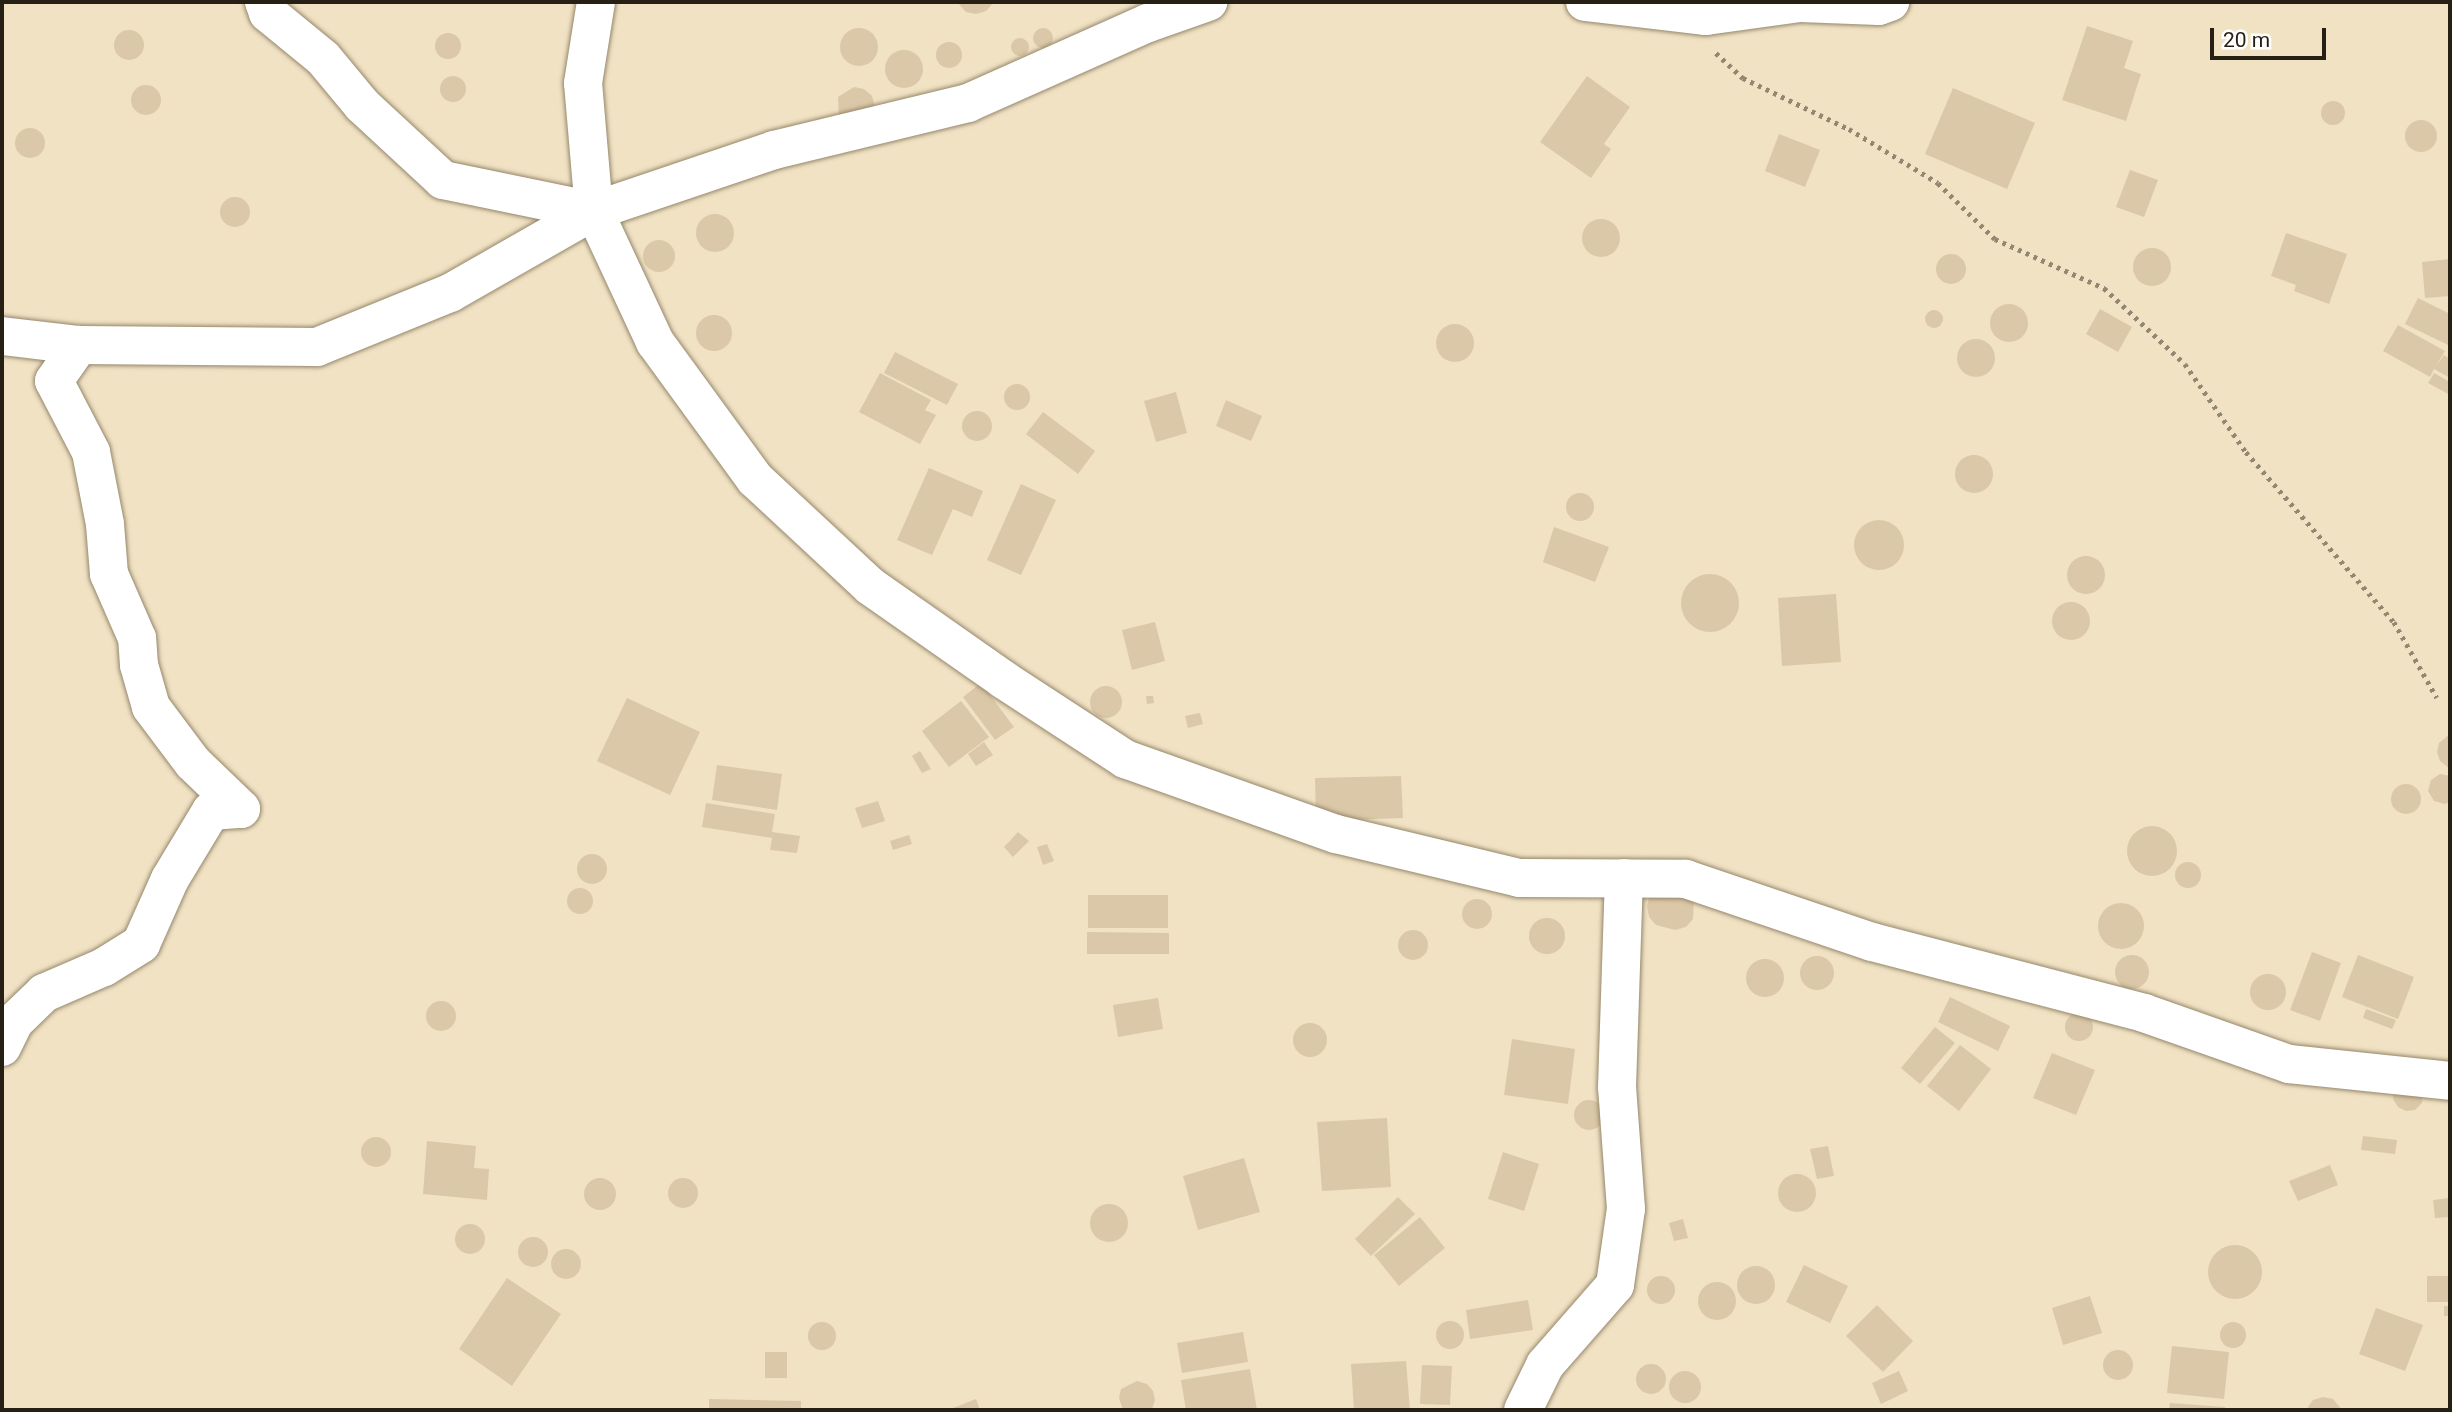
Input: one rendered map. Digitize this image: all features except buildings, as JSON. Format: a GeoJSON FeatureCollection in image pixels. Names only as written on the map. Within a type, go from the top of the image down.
{"type":"FeatureCollection","features":[{"type":"Feature","properties":{"kind":"street"},"geometry":{"type":"LineString","coordinates":[[264,2],[268,13],[323,58],[362,105],[443,180],[594,211]]}},
{"type":"Feature","properties":{"kind":"street"},"geometry":{"type":"LineString","coordinates":[[596,2],[583,83],[594,211],[656,342],[755,479],[870,586],[1015,688],[1125,759],[1336,834],[1519,877],[1686,878],[1872,942],[2144,1013],[2289,1064],[2450,1081]]}},
{"type":"Feature","properties":{"kind":"street"},"geometry":{"type":"LineString","coordinates":[[2,336],[79,345],[317,346],[450,293],[594,211],[774,150],[968,103],[1148,23],[1208,2]]}},
{"type":"Feature","properties":{"kind":"street"},"geometry":{"type":"LineString","coordinates":[[1585,2],[1706,16],[1800,3],[1879,6],[1890,2]]}},
{"type":"Feature","properties":{"kind":"street"},"geometry":{"type":"LineString","coordinates":[[2,1047],[14,1022],[44,993],[104,967],[141,944],[170,879],[211,811],[241,809],[193,763],[150,707],[139,665],[137,638],[109,574],[105,524],[92,453],[54,381],[79,345]]}},
{"type":"Feature","properties":{"kind":"street"},"geometry":{"type":"LineString","coordinates":[[1523,1410],[1545,1365],[1615,1284],[1626,1209],[1618,1087],[1624,878]]}},
{"type":"Feature","properties":{"kind":"path"},"geometry":{"type":"LineString","coordinates":[[1671,13],[1743,78],[1849,129],[1938,183],[1995,239],[2104,288],[2185,364],[2246,452],[2322,543],[2394,622],[2437,698]]}}]}
